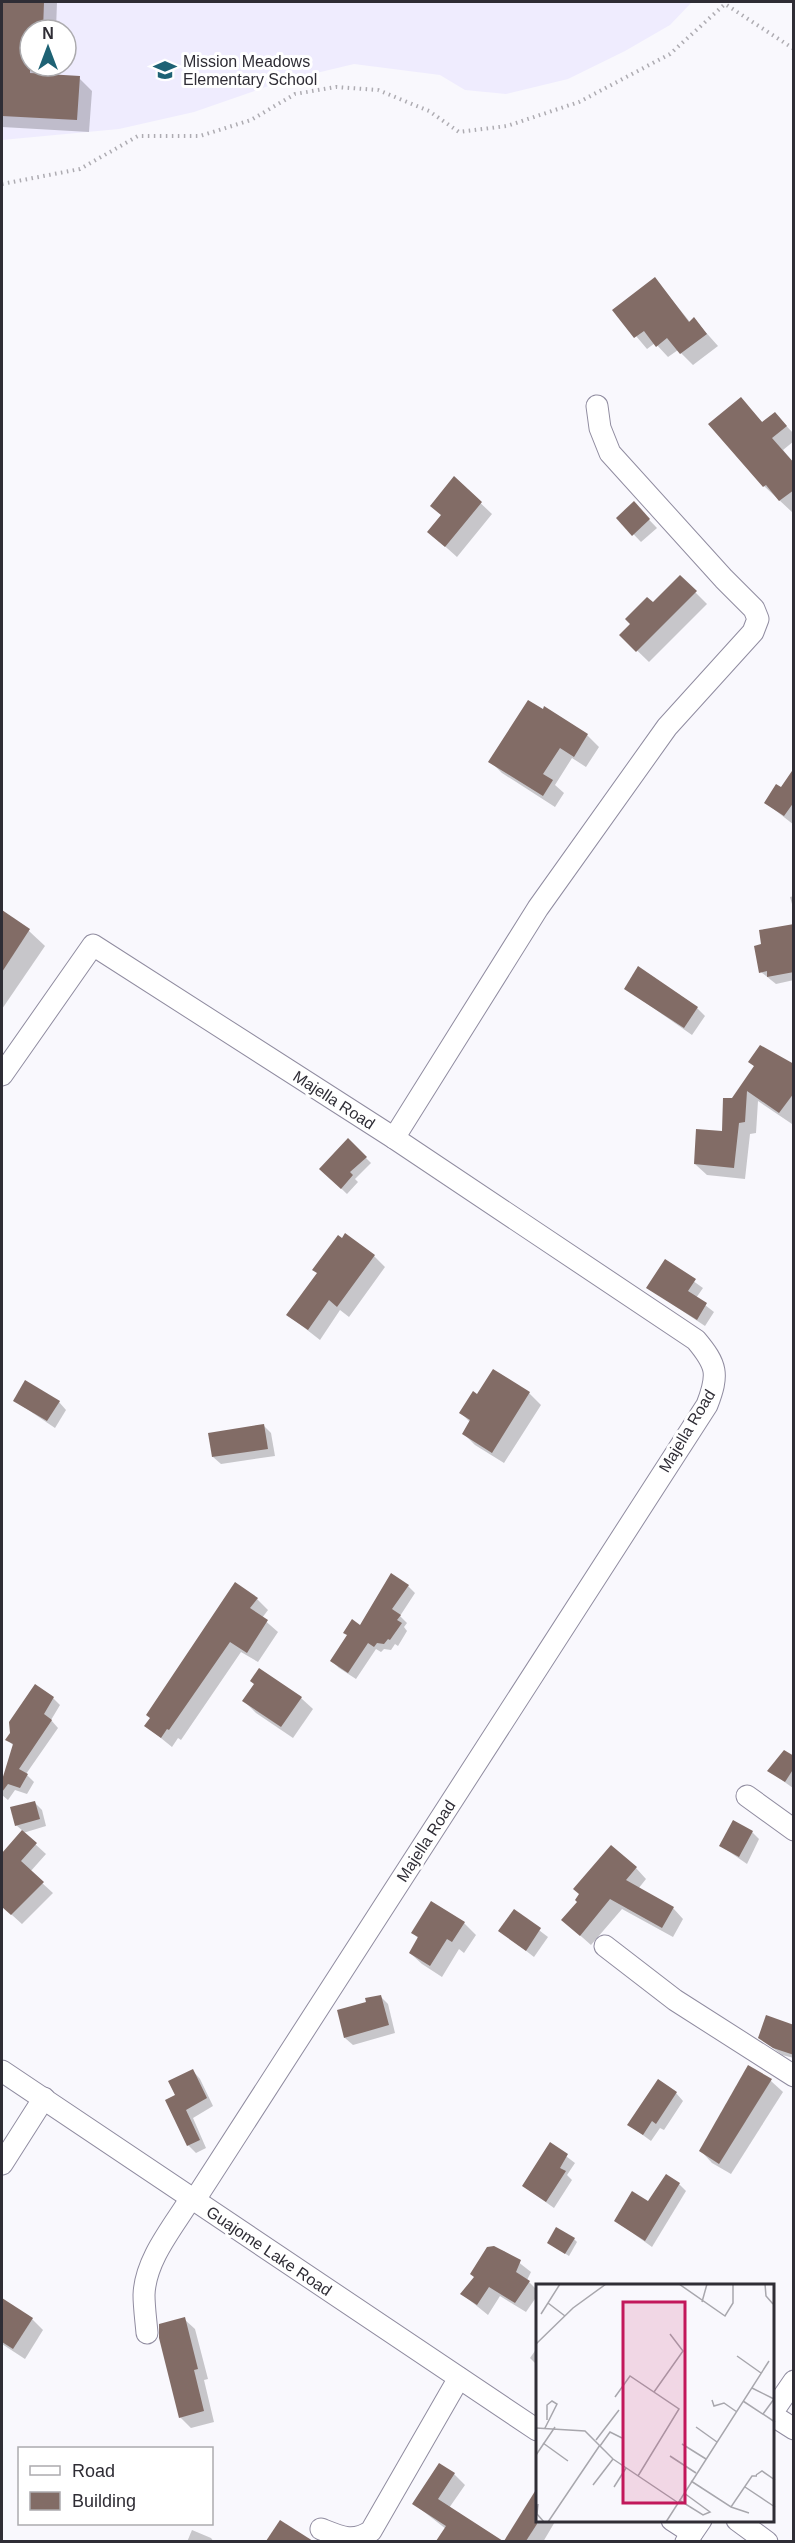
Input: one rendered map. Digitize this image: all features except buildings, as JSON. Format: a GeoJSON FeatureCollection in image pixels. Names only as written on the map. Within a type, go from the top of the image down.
{"type":"FeatureCollection","features":[{"type":"Feature","properties":{"kind":"street"},"geometry":{"type":"LineString","coordinates":[[394,1138],[538,908],[667,726],[753,632],[758,619],[754,609],[610,453],[600,428],[597,406]]}},
{"type":"Feature","properties":{"kind":"street","name":"Majella Road"},"geometry":{"type":"LineString","coordinates":[[2,1075],[93,945],[394,1138],[696,1340],[713,1360],[715,1383],[707,1405],[156,2255],[144,2294],[147,2333]]}},
{"type":"Feature","properties":{"kind":"street"},"geometry":{"type":"LineString","coordinates":[[747,1796],[794,1830]]}},
{"type":"Feature","properties":{"kind":"street"},"geometry":{"type":"LineString","coordinates":[[605,1946],[675,2000],[794,2076]]}},
{"type":"Feature","properties":{"kind":"street","name":"Guajome Lake Road"},"geometry":{"type":"LineString","coordinates":[[2,2071],[536,2429]]}},
{"type":"Feature","properties":{"kind":"street"},"geometry":{"type":"LineString","coordinates":[[2,2164],[44,2098]]}},
{"type":"Feature","properties":{"kind":"street"},"geometry":{"type":"LineString","coordinates":[[321,2529],[350,2541],[362,2538],[371,2531],[459,2378]]}},
{"type":"Feature","properties":{"kind":"street"},"geometry":{"type":"LineString","coordinates":[[774,2411],[794,2381]]}},
{"type":"Feature","properties":{"kind":"street"},"geometry":{"type":"LineString","coordinates":[[774,2415],[794,2429]]}},
{"type":"Feature","properties":{"kind":"street"},"geometry":{"type":"LineString","coordinates":[[676,2522],[693,2532]]}},
{"type":"Feature","properties":{"kind":"street"},"geometry":{"type":"LineString","coordinates":[[740,2522],[767,2541]]}},
{"type":"Feature","properties":{"kind":"path"},"geometry":{"type":"LineString","coordinates":[[2,184],[80,170],[138,136],[200,136],[251,120],[295,94],[336,87],[378,90],[429,111],[459,132],[507,126],[579,102],[670,54],[725,4],[794,49]]}},
{"type":"Feature","properties":{"kind":"shaded area","name":"Mission Meadows Elementary School"},"geometry":{"type":"Polygon","coordinates":[[[2,2],[692,2],[670,25],[625,51],[568,79],[506,94],[465,90],[440,75],[354,64],[283,81],[194,112],[119,129],[2,140],[2,2]]]}},
{"type":"Feature","properties":{"kind":"place","name":"Mission Meadows Elementary School"},"geometry":{"type":"Point","coordinates":[165,70]}}]}
